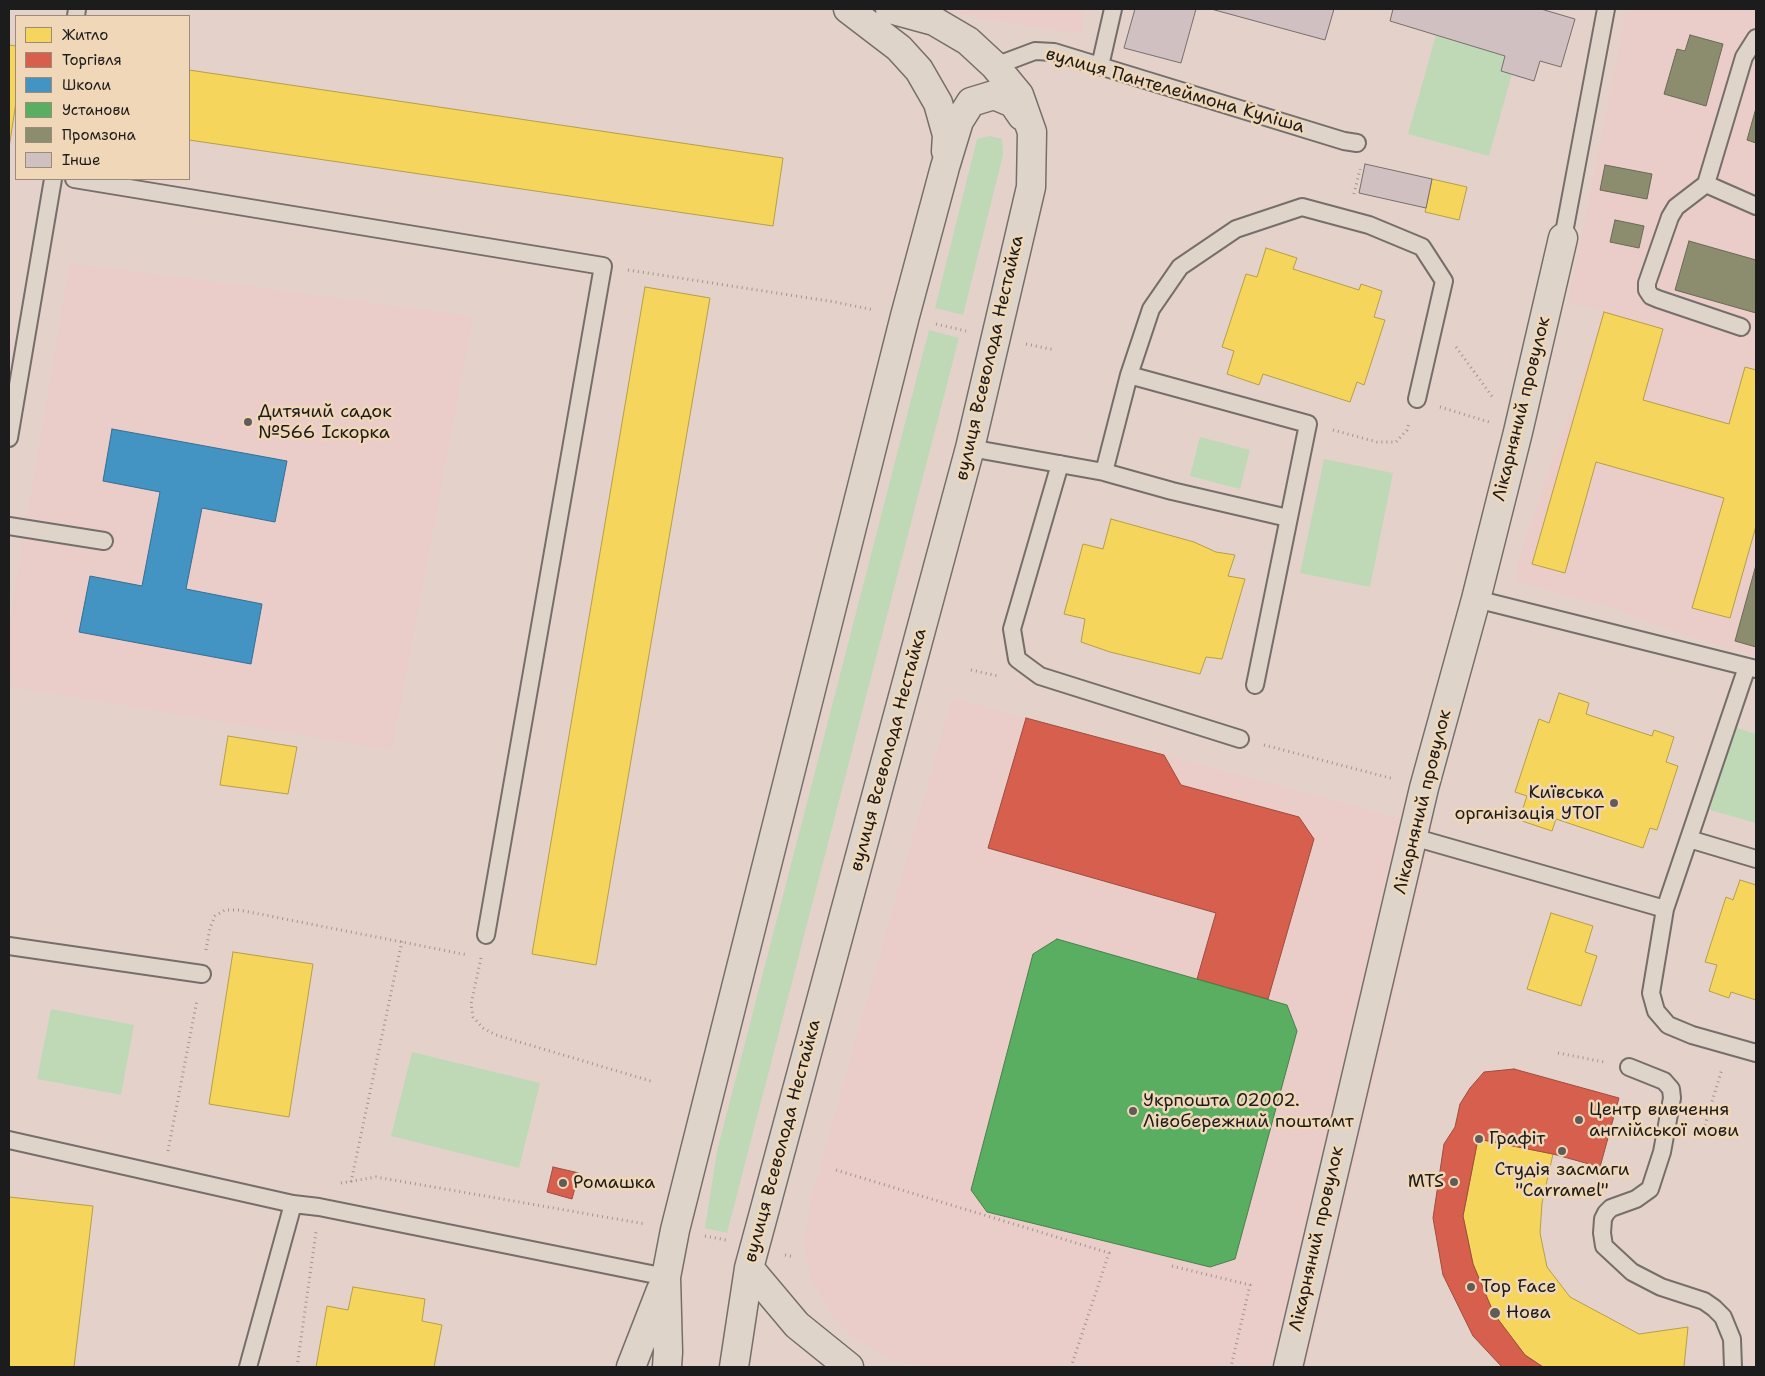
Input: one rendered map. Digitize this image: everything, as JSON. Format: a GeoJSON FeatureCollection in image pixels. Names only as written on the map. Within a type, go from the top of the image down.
{"type":"FeatureCollection","features":[{"type":"Feature","properties":{"kind":"street"},"geometry":{"type":"LineString","coordinates":[[848,9],[899,48],[919,70],[938,103],[947,135],[945,168]]}},
{"type":"Feature","properties":{"kind":"street"},"geometry":{"type":"LineString","coordinates":[[890,9],[934,21],[968,41],[995,66],[1019,95],[1032,132]]}},
{"type":"Feature","properties":{"kind":"street"},"geometry":{"type":"LineString","coordinates":[[631,1367],[666,1277],[675,1230],[905,316],[959,121],[971,102],[994,95],[1013,104],[1032,132]]}},
{"type":"Feature","properties":{"kind":"street","name":"вулиця Всеволода Нестайка"},"geometry":{"type":"LineString","coordinates":[[734,1367],[752,1257],[970,448],[1031,188],[1032,132]]}},
{"type":"Feature","properties":{"kind":"street","name":"Лікарняний провулок"},"geometry":{"type":"LineString","coordinates":[[1288,1367],[1424,788],[1476,599],[1518,432],[1563,238]]}},
{"type":"Feature","properties":{"kind":"street"},"geometry":{"type":"LineString","coordinates":[[752,1257],[797,1325],[849,1367]]}},
{"type":"Feature","properties":{"kind":"street"},"geometry":{"type":"LineString","coordinates":[[666,1277],[667,1367]]}},
{"type":"Feature","properties":{"kind":"lane"},"geometry":{"type":"LineString","coordinates":[[1100,66],[1113,9]]}},
{"type":"Feature","properties":{"kind":"lane"},"geometry":{"type":"LineString","coordinates":[[1563,238],[1606,9]]}},
{"type":"Feature","properties":{"kind":"lane"},"geometry":{"type":"LineString","coordinates":[[1741,327],[1651,296],[1647,290],[1647,283],[1673,212],[1676,207],[1706,184],[1756,38]]}},
{"type":"Feature","properties":{"kind":"lane","name":"вулиця Пантелеймона Куліша"},"geometry":{"type":"LineString","coordinates":[[995,66],[1035,51],[1054,52],[1350,142]]}},
{"type":"Feature","properties":{"kind":"lane"},"geometry":{"type":"LineString","coordinates":[[9,438],[53,180]]}},
{"type":"Feature","properties":{"kind":"lane"},"geometry":{"type":"LineString","coordinates":[[80,180],[603,266],[486,935]]}},
{"type":"Feature","properties":{"kind":"lane"},"geometry":{"type":"LineString","coordinates":[[1706,184],[1756,206]]}},
{"type":"Feature","properties":{"kind":"lane"},"geometry":{"type":"LineString","coordinates":[[1104,472],[1129,375],[1152,309],[1180,267],[1236,229],[1302,207],[1369,224],[1422,247],[1444,281],[1418,399]]}},
{"type":"Feature","properties":{"kind":"lane"},"geometry":{"type":"LineString","coordinates":[[1129,375],[1308,424],[1255,685]]}},
{"type":"Feature","properties":{"kind":"lane"},"geometry":{"type":"LineString","coordinates":[[970,448],[1104,472],[1172,491],[1288,518]]}},
{"type":"Feature","properties":{"kind":"lane"},"geometry":{"type":"LineString","coordinates":[[1060,464],[1012,629],[1016,659],[1040,676],[1240,739]]}},
{"type":"Feature","properties":{"kind":"lane"},"geometry":{"type":"LineString","coordinates":[[9,526],[104,541]]}},
{"type":"Feature","properties":{"kind":"lane"},"geometry":{"type":"LineString","coordinates":[[1476,599],[1752,668],[1665,910],[1651,993],[1656,1011],[1668,1025],[1692,1035],[1756,1053]]}},
{"type":"Feature","properties":{"kind":"lane"},"geometry":{"type":"LineString","coordinates":[[1413,838],[1665,910]]}},
{"type":"Feature","properties":{"kind":"lane"},"geometry":{"type":"LineString","coordinates":[[1689,839],[1756,859]]}},
{"type":"Feature","properties":{"kind":"lane"},"geometry":{"type":"LineString","coordinates":[[9,946],[202,974]]}},
{"type":"Feature","properties":{"kind":"lane"},"geometry":{"type":"LineString","coordinates":[[1629,1067],[1664,1081],[1671,1089],[1672,1098],[1662,1152],[1650,1189],[1636,1199],[1611,1208],[1606,1213],[1602,1227],[1604,1246],[1632,1272],[1661,1287],[1704,1301],[1714,1308],[1723,1317],[1732,1339],[1733,1367]]}},
{"type":"Feature","properties":{"kind":"lane"},"geometry":{"type":"LineString","coordinates":[[9,1140],[293,1204],[320,1207],[666,1277]]}},
{"type":"Feature","properties":{"kind":"lane"},"geometry":{"type":"LineString","coordinates":[[248,1367],[293,1204]]}},
{"type":"Feature","properties":{"kind":"path"},"geometry":{"type":"LineString","coordinates":[[1347,218],[1363,160],[1342,150],[1350,142]]}},
{"type":"Feature","properties":{"kind":"path"},"geometry":{"type":"LineString","coordinates":[[603,266],[835,302],[905,316],[996,339],[1055,350]]}},
{"type":"Feature","properties":{"kind":"path"},"geometry":{"type":"LineString","coordinates":[[1436,319],[1518,432]]}},
{"type":"Feature","properties":{"kind":"path"},"geometry":{"type":"LineString","coordinates":[[1308,424],[1377,442],[1396,442],[1407,430],[1418,399],[1518,432]]}},
{"type":"Feature","properties":{"kind":"path"},"geometry":{"type":"LineString","coordinates":[[1240,739],[1424,788]]}},
{"type":"Feature","properties":{"kind":"path"},"geometry":{"type":"LineString","coordinates":[[166,1160],[215,916],[225,910],[239,910],[481,957]]}},
{"type":"Feature","properties":{"kind":"path"},"geometry":{"type":"LineString","coordinates":[[486,935],[471,1004],[472,1017],[482,1028],[496,1035],[654,1082]]}},
{"type":"Feature","properties":{"kind":"path"},"geometry":{"type":"LineString","coordinates":[[351,1182],[402,941]]}},
{"type":"Feature","properties":{"kind":"path"},"geometry":{"type":"LineString","coordinates":[[1667,1126],[1695,1132],[1705,1125],[1728,1046]]}},
{"type":"Feature","properties":{"kind":"path"},"geometry":{"type":"LineString","coordinates":[[836,1170],[1108,1253],[1071,1367]]}},
{"type":"Feature","properties":{"kind":"path"},"geometry":{"type":"LineString","coordinates":[[334,1184],[376,1177],[675,1230],[752,1257],[794,1258]]}},
{"type":"Feature","properties":{"kind":"path"},"geometry":{"type":"LineString","coordinates":[[297,1367],[320,1207]]}},
{"type":"Feature","properties":{"kind":"path"},"geometry":{"type":"LineString","coordinates":[[1172,1266],[1250,1286],[1231,1367]]}},
{"type":"Feature","properties":{"kind":"shaded area"},"geometry":{"type":"Polygon","coordinates":[[[928,9],[1084,9],[1081,34],[928,9]]]}},
{"type":"Feature","properties":{"kind":"shaded area"},"geometry":{"type":"Polygon","coordinates":[[[1627,9],[1756,9],[1756,655],[1688,636],[1610,607],[1515,581],[1520,555],[1604,312],[1568,302],[1627,9]]]}},
{"type":"Feature","properties":{"kind":"shaded area","name":"Дитячий садок №566 Іскорка"},"geometry":{"type":"Polygon","coordinates":[[[70,263],[473,316],[392,750],[9,686],[9,624],[70,263]]]}},
{"type":"Feature","properties":{"kind":"shaded area"},"geometry":{"type":"Polygon","coordinates":[[[952,698],[1433,827],[1306,1367],[924,1367],[888,1358],[852,1336],[832,1315],[811,1280],[804,1245],[811,1200],[952,698]]]}},
{"type":"Feature","properties":{"kind":"green space"},"geometry":{"type":"Polygon","coordinates":[[[1436,35],[1505,56],[1501,71],[1512,74],[1489,156],[1408,134],[1436,35]]]}},
{"type":"Feature","properties":{"kind":"green space"},"geometry":{"type":"Polygon","coordinates":[[[990,136],[1002,139],[1003,155],[963,315],[935,308],[977,139],[990,136]]]}},
{"type":"Feature","properties":{"kind":"green space"},"geometry":{"type":"Polygon","coordinates":[[[929,330],[959,338],[727,1233],[705,1228],[717,1151],[929,330]]]}},
{"type":"Feature","properties":{"kind":"green space"},"geometry":{"type":"Polygon","coordinates":[[[1200,437],[1250,450],[1240,489],[1190,476],[1200,437]]]}},
{"type":"Feature","properties":{"kind":"green space"},"geometry":{"type":"Polygon","coordinates":[[[1324,459],[1393,473],[1370,587],[1300,573],[1324,459]]]}},
{"type":"Feature","properties":{"kind":"green space"},"geometry":{"type":"Polygon","coordinates":[[[1734,727],[1756,734],[1756,823],[1710,810],[1734,727]]]}},
{"type":"Feature","properties":{"kind":"green space"},"geometry":{"type":"Polygon","coordinates":[[[51,1009],[134,1025],[121,1095],[37,1079],[51,1009]]]}},
{"type":"Feature","properties":{"kind":"green space"},"geometry":{"type":"Polygon","coordinates":[[[412,1052],[540,1083],[519,1168],[391,1136],[412,1052]]]}},
{"type":"Feature","properties":{"kind":"building: Житло"},"geometry":{"type":"Polygon","coordinates":[[[9,45],[15,46],[15,109],[9,148],[9,45]]]}},
{"type":"Feature","properties":{"kind":"building: Житло"},"geometry":{"type":"Polygon","coordinates":[[[190,70],[783,158],[773,226],[190,140],[190,70]]]}},
{"type":"Feature","properties":{"kind":"building: Житло"},"geometry":{"type":"Polygon","coordinates":[[[1432,179],[1467,187],[1459,220],[1425,212],[1432,179]]]}},
{"type":"Feature","properties":{"kind":"building: Житло"},"geometry":{"type":"Polygon","coordinates":[[[1266,248],[1297,258],[1293,269],[1359,290],[1361,284],[1382,291],[1374,317],[1385,320],[1364,385],[1357,382],[1350,402],[1263,374],[1259,385],[1227,374],[1234,351],[1222,347],[1246,274],[1257,277],[1266,248]]]}},
{"type":"Feature","properties":{"kind":"building: Житло"},"geometry":{"type":"Polygon","coordinates":[[[645,287],[710,298],[596,965],[532,954],[645,287]]]}},
{"type":"Feature","properties":{"kind":"building: Житло"},"geometry":{"type":"Polygon","coordinates":[[[1604,312],[1663,329],[1643,400],[1729,424],[1745,367],[1756,370],[1756,526],[1730,618],[1692,608],[1724,498],[1596,462],[1565,573],[1532,564],[1604,312]]]}},
{"type":"Feature","properties":{"kind":"building: Житло"},"geometry":{"type":"Polygon","coordinates":[[[1111,519],[1194,542],[1216,552],[1235,555],[1228,576],[1245,579],[1222,659],[1206,657],[1200,674],[1110,652],[1081,642],[1085,619],[1064,614],[1083,544],[1103,549],[1111,519]]]}},
{"type":"Feature","properties":{"kind":"building: Житло"},"geometry":{"type":"Polygon","coordinates":[[[1559,693],[1589,703],[1586,714],[1652,736],[1654,730],[1674,737],[1666,762],[1678,766],[1657,830],[1650,828],[1643,848],[1556,819],[1552,831],[1519,820],[1527,796],[1515,792],[1539,719],[1549,723],[1559,693]]]}},
{"type":"Feature","properties":{"kind":"building: Житло"},"geometry":{"type":"Polygon","coordinates":[[[228,736],[297,747],[288,794],[220,785],[228,736]]]}},
{"type":"Feature","properties":{"kind":"building: Житло"},"geometry":{"type":"Polygon","coordinates":[[[1740,880],[1756,885],[1756,1000],[1731,992],[1729,998],[1709,991],[1717,965],[1705,962],[1726,897],[1733,900],[1740,880]]]}},
{"type":"Feature","properties":{"kind":"building: Житло"},"geometry":{"type":"Polygon","coordinates":[[[1551,913],[1593,926],[1585,952],[1597,956],[1581,1006],[1527,989],[1551,913]]]}},
{"type":"Feature","properties":{"kind":"building: Житло"},"geometry":{"type":"Polygon","coordinates":[[[233,952],[313,964],[289,1117],[209,1104],[233,952]]]}},
{"type":"Feature","properties":{"kind":"building: Житло"},"geometry":{"type":"Polygon","coordinates":[[[1478,1139],[1553,1154],[1542,1203],[1540,1233],[1547,1267],[1570,1297],[1639,1334],[1688,1327],[1684,1367],[1543,1367],[1525,1355],[1494,1314],[1473,1264],[1463,1216],[1478,1139]]]}},
{"type":"Feature","properties":{"kind":"building: Житло"},"geometry":{"type":"Polygon","coordinates":[[[9,1197],[93,1206],[74,1367],[9,1367],[9,1197]]]}},
{"type":"Feature","properties":{"kind":"building: Житло"},"geometry":{"type":"Polygon","coordinates":[[[353,1287],[425,1299],[422,1321],[442,1325],[434,1367],[316,1367],[327,1306],[348,1310],[353,1287]]]}},
{"type":"Feature","properties":{"kind":"building: Торгівля"},"geometry":{"type":"Polygon","coordinates":[[[1026,718],[1164,755],[1181,785],[1299,817],[1314,839],[1268,999],[1197,979],[1216,913],[988,848],[1026,718]]]}},
{"type":"Feature","properties":{"kind":"building: Торгівля"},"geometry":{"type":"Polygon","coordinates":[[[1514,1069],[1619,1098],[1600,1167],[1553,1154],[1478,1139],[1463,1216],[1473,1264],[1494,1314],[1525,1355],[1543,1367],[1502,1367],[1473,1336],[1443,1275],[1433,1218],[1444,1144],[1455,1127],[1460,1104],[1470,1088],[1484,1072],[1514,1069]]]}},
{"type":"Feature","properties":{"kind":"building: Торгівля","name":"Ромашка"},"geometry":{"type":"Polygon","coordinates":[[[553,1167],[579,1173],[572,1199],[547,1192],[553,1167]]]}},
{"type":"Feature","properties":{"kind":"building: Школи"},"geometry":{"type":"Polygon","coordinates":[[[112,429],[287,461],[275,522],[202,508],[186,589],[262,604],[251,664],[79,632],[90,576],[142,586],[160,492],[103,481],[112,429]]]}},
{"type":"Feature","properties":{"kind":"building: Установи","name":"Укрпошта 02002. Лівобережний поштамт"},"geometry":{"type":"Polygon","coordinates":[[[1057,939],[1287,1005],[1297,1031],[1235,1259],[1210,1267],[987,1212],[971,1190],[1033,954],[1057,939]]]}},
{"type":"Feature","properties":{"kind":"building: Промзона"},"geometry":{"type":"Polygon","coordinates":[[[1690,35],[1723,44],[1706,106],[1664,94],[1677,49],[1685,51],[1690,35]]]}},
{"type":"Feature","properties":{"kind":"building: Промзона"},"geometry":{"type":"Polygon","coordinates":[[[1756,108],[1756,143],[1747,140],[1756,108]]]}},
{"type":"Feature","properties":{"kind":"building: Промзона"},"geometry":{"type":"Polygon","coordinates":[[[1605,165],[1652,174],[1647,199],[1600,190],[1605,165]]]}},
{"type":"Feature","properties":{"kind":"building: Промзона"},"geometry":{"type":"Polygon","coordinates":[[[1615,220],[1644,226],[1639,248],[1610,242],[1615,220]]]}},
{"type":"Feature","properties":{"kind":"building: Промзона"},"geometry":{"type":"Polygon","coordinates":[[[1689,241],[1756,260],[1756,313],[1675,290],[1689,241]]]}},
{"type":"Feature","properties":{"kind":"building: Промзона"},"geometry":{"type":"Polygon","coordinates":[[[1756,565],[1756,647],[1735,641],[1756,565]]]}},
{"type":"Feature","properties":{"kind":"building: Інше"},"geometry":{"type":"Polygon","coordinates":[[[1135,9],[1196,9],[1181,63],[1124,48],[1135,9]]]}},
{"type":"Feature","properties":{"kind":"building: Інше"},"geometry":{"type":"Polygon","coordinates":[[[1211,9],[1334,9],[1325,40],[1211,9]]]}},
{"type":"Feature","properties":{"kind":"building: Інше"},"geometry":{"type":"Polygon","coordinates":[[[1393,9],[1541,9],[1575,19],[1561,67],[1540,61],[1534,81],[1501,71],[1505,56],[1390,21],[1393,9]]]}},
{"type":"Feature","properties":{"kind":"building: Інше"},"geometry":{"type":"Polygon","coordinates":[[[1365,164],[1432,179],[1426,208],[1359,193],[1365,164]]]}},
{"type":"Feature","properties":{"kind":"place","name":"Дитячий садок №566 Іскорка"},"geometry":{"type":"Point","coordinates":[248,422]}},
{"type":"Feature","properties":{"kind":"place","name":"Київська організація УТОГ"},"geometry":{"type":"Point","coordinates":[1614,803]}},
{"type":"Feature","properties":{"kind":"place","name":"Укрпошта 02002. Лівобережний поштамт"},"geometry":{"type":"Point","coordinates":[1133,1111]}},
{"type":"Feature","properties":{"kind":"place","name":"Центр вивчення англійської мови"},"geometry":{"type":"Point","coordinates":[1579,1120]}},
{"type":"Feature","properties":{"kind":"place","name":"Графіт"},"geometry":{"type":"Point","coordinates":[1479,1139]}},
{"type":"Feature","properties":{"kind":"place","name":"Студія засмаги \"Carramel\""},"geometry":{"type":"Point","coordinates":[1562,1151]}},
{"type":"Feature","properties":{"kind":"place","name":"MTS"},"geometry":{"type":"Point","coordinates":[1454,1182]}},
{"type":"Feature","properties":{"kind":"place","name":"Ромашка"},"geometry":{"type":"Point","coordinates":[563,1183]}},
{"type":"Feature","properties":{"kind":"place","name":"Top Face"},"geometry":{"type":"Point","coordinates":[1471,1287]}},
{"type":"Feature","properties":{"kind":"place","name":"Нова"},"geometry":{"type":"Point","coordinates":[1495,1313]}}]}
